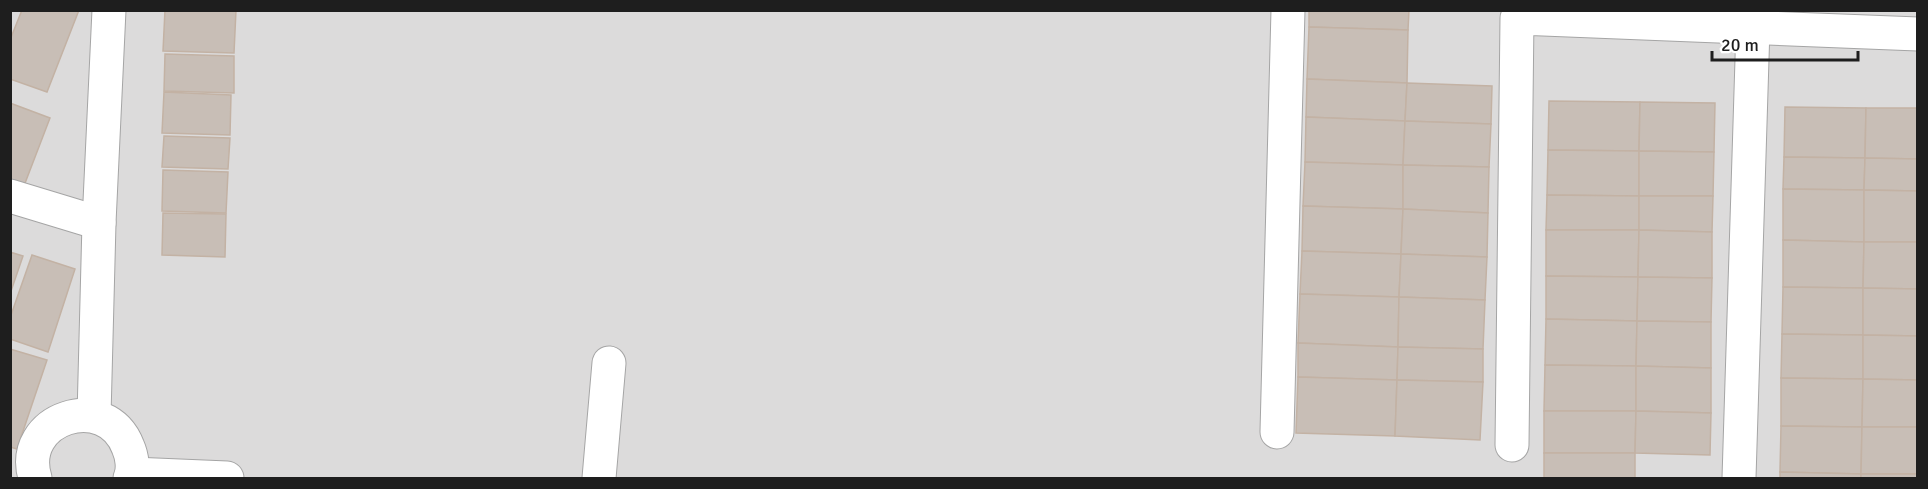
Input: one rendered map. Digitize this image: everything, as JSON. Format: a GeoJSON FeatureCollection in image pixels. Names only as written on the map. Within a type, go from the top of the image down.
{"type":"FeatureCollection","features":[{"type":"Feature","properties":{"kind":"street"},"geometry":{"type":"LineString","coordinates":[[94,416],[99,223],[109,10]]}},
{"type":"Feature","properties":{"kind":"street"},"geometry":{"type":"LineString","coordinates":[[1277,432],[1288,10]]}},
{"type":"Feature","properties":{"kind":"street"},"geometry":{"type":"LineString","coordinates":[[1512,445],[1517,18],[1917,34]]}},
{"type":"Feature","properties":{"kind":"street"},"geometry":{"type":"LineString","coordinates":[[1739,478],[1754,27]]}},
{"type":"Feature","properties":{"kind":"street"},"geometry":{"type":"LineString","coordinates":[[10,196],[99,223]]}},
{"type":"Feature","properties":{"kind":"street"},"geometry":{"type":"LineString","coordinates":[[599,478],[609,363]]}},
{"type":"Feature","properties":{"kind":"street"},"geometry":{"type":"LineString","coordinates":[[26,473],[36,446],[52,424],[65,417],[79,415],[94,416],[111,423],[124,437],[131,454],[131,476],[227,478]]}},
{"type":"Feature","properties":{"kind":"shaded area"},"geometry":{"type":"Polygon","coordinates":[[[10,11],[1917,11],[1917,478],[11,478],[10,11]]]}},
{"type":"Feature","properties":{"kind":"building"},"geometry":{"type":"Polygon","coordinates":[[[22,10],[79,10],[47,92],[10,79],[10,40],[22,10]]]}},
{"type":"Feature","properties":{"kind":"building"},"geometry":{"type":"Polygon","coordinates":[[[165,10],[236,10],[234,53],[163,51],[165,10]]]}},
{"type":"Feature","properties":{"kind":"building"},"geometry":{"type":"Polygon","coordinates":[[[1309,10],[1409,10],[1408,30],[1309,27],[1309,10]]]}},
{"type":"Feature","properties":{"kind":"building"},"geometry":{"type":"Polygon","coordinates":[[[1309,27],[1408,30],[1407,83],[1307,79],[1309,27]]]}},
{"type":"Feature","properties":{"kind":"building"},"geometry":{"type":"Polygon","coordinates":[[[165,54],[234,56],[234,93],[164,91],[165,54]]]}},
{"type":"Feature","properties":{"kind":"building"},"geometry":{"type":"Polygon","coordinates":[[[1307,79],[1407,83],[1405,121],[1306,117],[1307,79]]]}},
{"type":"Feature","properties":{"kind":"building"},"geometry":{"type":"Polygon","coordinates":[[[1407,83],[1492,86],[1491,124],[1405,121],[1407,83]]]}},
{"type":"Feature","properties":{"kind":"building"},"geometry":{"type":"Polygon","coordinates":[[[164,92],[231,95],[230,135],[162,133],[164,92]]]}},
{"type":"Feature","properties":{"kind":"building"},"geometry":{"type":"Polygon","coordinates":[[[1549,101],[1640,102],[1639,151],[1548,150],[1549,101]]]}},
{"type":"Feature","properties":{"kind":"building"},"geometry":{"type":"Polygon","coordinates":[[[1640,102],[1715,103],[1714,152],[1639,151],[1640,102]]]}},
{"type":"Feature","properties":{"kind":"building"},"geometry":{"type":"Polygon","coordinates":[[[10,103],[50,118],[22,191],[10,186],[10,103]]]}},
{"type":"Feature","properties":{"kind":"building"},"geometry":{"type":"Polygon","coordinates":[[[1785,107],[1866,108],[1865,158],[1784,157],[1785,107]]]}},
{"type":"Feature","properties":{"kind":"building"},"geometry":{"type":"Polygon","coordinates":[[[1866,108],[1918,108],[1918,159],[1865,158],[1866,108]]]}},
{"type":"Feature","properties":{"kind":"building"},"geometry":{"type":"Polygon","coordinates":[[[1306,117],[1405,121],[1403,165],[1305,162],[1306,117]]]}},
{"type":"Feature","properties":{"kind":"building"},"geometry":{"type":"Polygon","coordinates":[[[1405,121],[1491,124],[1489,167],[1403,165],[1405,121]]]}},
{"type":"Feature","properties":{"kind":"building"},"geometry":{"type":"Polygon","coordinates":[[[164,136],[230,138],[228,169],[162,167],[164,136]]]}},
{"type":"Feature","properties":{"kind":"building"},"geometry":{"type":"Polygon","coordinates":[[[1548,150],[1639,151],[1639,196],[1547,195],[1548,150]]]}},
{"type":"Feature","properties":{"kind":"building"},"geometry":{"type":"Polygon","coordinates":[[[1639,151],[1714,152],[1713,196],[1639,196],[1639,151]]]}},
{"type":"Feature","properties":{"kind":"building"},"geometry":{"type":"Polygon","coordinates":[[[1784,157],[1865,158],[1864,190],[1783,189],[1784,157]]]}},
{"type":"Feature","properties":{"kind":"building"},"geometry":{"type":"Polygon","coordinates":[[[1865,158],[1918,159],[1918,191],[1864,190],[1865,158]]]}},
{"type":"Feature","properties":{"kind":"building"},"geometry":{"type":"Polygon","coordinates":[[[1305,162],[1403,165],[1403,209],[1303,206],[1305,162]]]}},
{"type":"Feature","properties":{"kind":"building"},"geometry":{"type":"Polygon","coordinates":[[[1403,165],[1489,167],[1488,213],[1403,209],[1403,165]]]}},
{"type":"Feature","properties":{"kind":"building"},"geometry":{"type":"Polygon","coordinates":[[[163,170],[228,172],[226,213],[162,211],[163,170]]]}},
{"type":"Feature","properties":{"kind":"building"},"geometry":{"type":"Polygon","coordinates":[[[1783,189],[1864,190],[1864,242],[1783,240],[1783,189]]]}},
{"type":"Feature","properties":{"kind":"building"},"geometry":{"type":"Polygon","coordinates":[[[1864,190],[1918,191],[1918,242],[1864,242],[1864,190]]]}},
{"type":"Feature","properties":{"kind":"building"},"geometry":{"type":"Polygon","coordinates":[[[1547,195],[1639,196],[1639,230],[1546,230],[1547,195]]]}},
{"type":"Feature","properties":{"kind":"building"},"geometry":{"type":"Polygon","coordinates":[[[1639,196],[1713,196],[1712,232],[1639,230],[1639,196]]]}},
{"type":"Feature","properties":{"kind":"building"},"geometry":{"type":"Polygon","coordinates":[[[1303,206],[1403,209],[1401,254],[1302,251],[1303,206]]]}},
{"type":"Feature","properties":{"kind":"building"},"geometry":{"type":"Polygon","coordinates":[[[1403,209],[1488,213],[1487,257],[1401,254],[1403,209]]]}},
{"type":"Feature","properties":{"kind":"building"},"geometry":{"type":"Polygon","coordinates":[[[163,213],[226,214],[225,257],[162,255],[163,213]]]}},
{"type":"Feature","properties":{"kind":"building"},"geometry":{"type":"Polygon","coordinates":[[[1546,230],[1639,230],[1638,277],[1546,276],[1546,230]]]}},
{"type":"Feature","properties":{"kind":"building"},"geometry":{"type":"Polygon","coordinates":[[[1639,230],[1712,232],[1712,278],[1638,277],[1639,230]]]}},
{"type":"Feature","properties":{"kind":"building"},"geometry":{"type":"Polygon","coordinates":[[[1783,240],[1864,242],[1863,288],[1783,287],[1783,240]]]}},
{"type":"Feature","properties":{"kind":"building"},"geometry":{"type":"Polygon","coordinates":[[[1864,242],[1918,242],[1918,289],[1863,288],[1864,242]]]}},
{"type":"Feature","properties":{"kind":"building"},"geometry":{"type":"Polygon","coordinates":[[[1302,251],[1401,254],[1399,297],[1300,294],[1302,251]]]}},
{"type":"Feature","properties":{"kind":"building"},"geometry":{"type":"Polygon","coordinates":[[[10,252],[23,256],[10,294],[10,252]]]}},
{"type":"Feature","properties":{"kind":"building"},"geometry":{"type":"Polygon","coordinates":[[[1401,254],[1487,257],[1485,300],[1399,297],[1401,254]]]}},
{"type":"Feature","properties":{"kind":"building"},"geometry":{"type":"Polygon","coordinates":[[[32,255],[75,269],[48,352],[10,339],[10,318],[32,255]]]}},
{"type":"Feature","properties":{"kind":"building"},"geometry":{"type":"Polygon","coordinates":[[[1546,276],[1638,277],[1637,321],[1546,319],[1546,276]]]}},
{"type":"Feature","properties":{"kind":"building"},"geometry":{"type":"Polygon","coordinates":[[[1638,277],[1712,278],[1711,322],[1637,321],[1638,277]]]}},
{"type":"Feature","properties":{"kind":"building"},"geometry":{"type":"Polygon","coordinates":[[[1783,287],[1863,288],[1863,335],[1782,334],[1783,287]]]}},
{"type":"Feature","properties":{"kind":"building"},"geometry":{"type":"Polygon","coordinates":[[[1863,288],[1918,289],[1918,336],[1863,335],[1863,288]]]}},
{"type":"Feature","properties":{"kind":"building"},"geometry":{"type":"Polygon","coordinates":[[[1300,294],[1399,297],[1398,347],[1298,343],[1300,294]]]}},
{"type":"Feature","properties":{"kind":"building"},"geometry":{"type":"Polygon","coordinates":[[[1399,297],[1485,300],[1483,349],[1398,347],[1399,297]]]}},
{"type":"Feature","properties":{"kind":"building"},"geometry":{"type":"Polygon","coordinates":[[[1546,319],[1637,321],[1636,366],[1545,365],[1546,319]]]}},
{"type":"Feature","properties":{"kind":"building"},"geometry":{"type":"Polygon","coordinates":[[[1637,321],[1711,322],[1711,368],[1636,366],[1637,321]]]}},
{"type":"Feature","properties":{"kind":"building"},"geometry":{"type":"Polygon","coordinates":[[[1782,334],[1863,335],[1863,379],[1781,378],[1782,334]]]}},
{"type":"Feature","properties":{"kind":"building"},"geometry":{"type":"Polygon","coordinates":[[[1863,335],[1918,336],[1918,380],[1863,379],[1863,335]]]}},
{"type":"Feature","properties":{"kind":"building"},"geometry":{"type":"Polygon","coordinates":[[[1298,343],[1398,347],[1397,380],[1298,377],[1298,343]]]}},
{"type":"Feature","properties":{"kind":"building"},"geometry":{"type":"Polygon","coordinates":[[[1398,347],[1483,349],[1483,382],[1397,380],[1398,347]]]}},
{"type":"Feature","properties":{"kind":"building"},"geometry":{"type":"Polygon","coordinates":[[[10,349],[47,360],[17,449],[10,447],[10,349]]]}},
{"type":"Feature","properties":{"kind":"building"},"geometry":{"type":"Polygon","coordinates":[[[1545,365],[1636,366],[1636,411],[1544,411],[1545,365]]]}},
{"type":"Feature","properties":{"kind":"building"},"geometry":{"type":"Polygon","coordinates":[[[1636,366],[1711,368],[1711,413],[1636,411],[1636,366]]]}},
{"type":"Feature","properties":{"kind":"building"},"geometry":{"type":"Polygon","coordinates":[[[1298,377],[1397,380],[1395,436],[1296,433],[1298,377]]]}},
{"type":"Feature","properties":{"kind":"building"},"geometry":{"type":"Polygon","coordinates":[[[1781,378],[1863,379],[1862,427],[1781,426],[1781,378]]]}},
{"type":"Feature","properties":{"kind":"building"},"geometry":{"type":"Polygon","coordinates":[[[1863,379],[1918,380],[1918,427],[1862,427],[1863,379]]]}},
{"type":"Feature","properties":{"kind":"building"},"geometry":{"type":"Polygon","coordinates":[[[1397,380],[1483,382],[1480,440],[1395,436],[1397,380]]]}},
{"type":"Feature","properties":{"kind":"building"},"geometry":{"type":"Polygon","coordinates":[[[1544,411],[1636,411],[1635,453],[1544,453],[1544,411]]]}},
{"type":"Feature","properties":{"kind":"building"},"geometry":{"type":"Polygon","coordinates":[[[1636,411],[1711,413],[1710,455],[1635,453],[1636,411]]]}},
{"type":"Feature","properties":{"kind":"building"},"geometry":{"type":"Polygon","coordinates":[[[1781,426],[1862,427],[1861,474],[1780,472],[1781,426]]]}},
{"type":"Feature","properties":{"kind":"building"},"geometry":{"type":"Polygon","coordinates":[[[1862,427],[1918,427],[1918,474],[1861,474],[1862,427]]]}},
{"type":"Feature","properties":{"kind":"building"},"geometry":{"type":"Polygon","coordinates":[[[1544,453],[1635,453],[1635,478],[1544,478],[1544,453]]]}},
{"type":"Feature","properties":{"kind":"building"},"geometry":{"type":"Polygon","coordinates":[[[1780,472],[1861,474],[1861,478],[1780,478],[1780,472]]]}},
{"type":"Feature","properties":{"kind":"building"},"geometry":{"type":"Polygon","coordinates":[[[1861,474],[1918,474],[1918,478],[1861,478],[1861,474]]]}}]}
